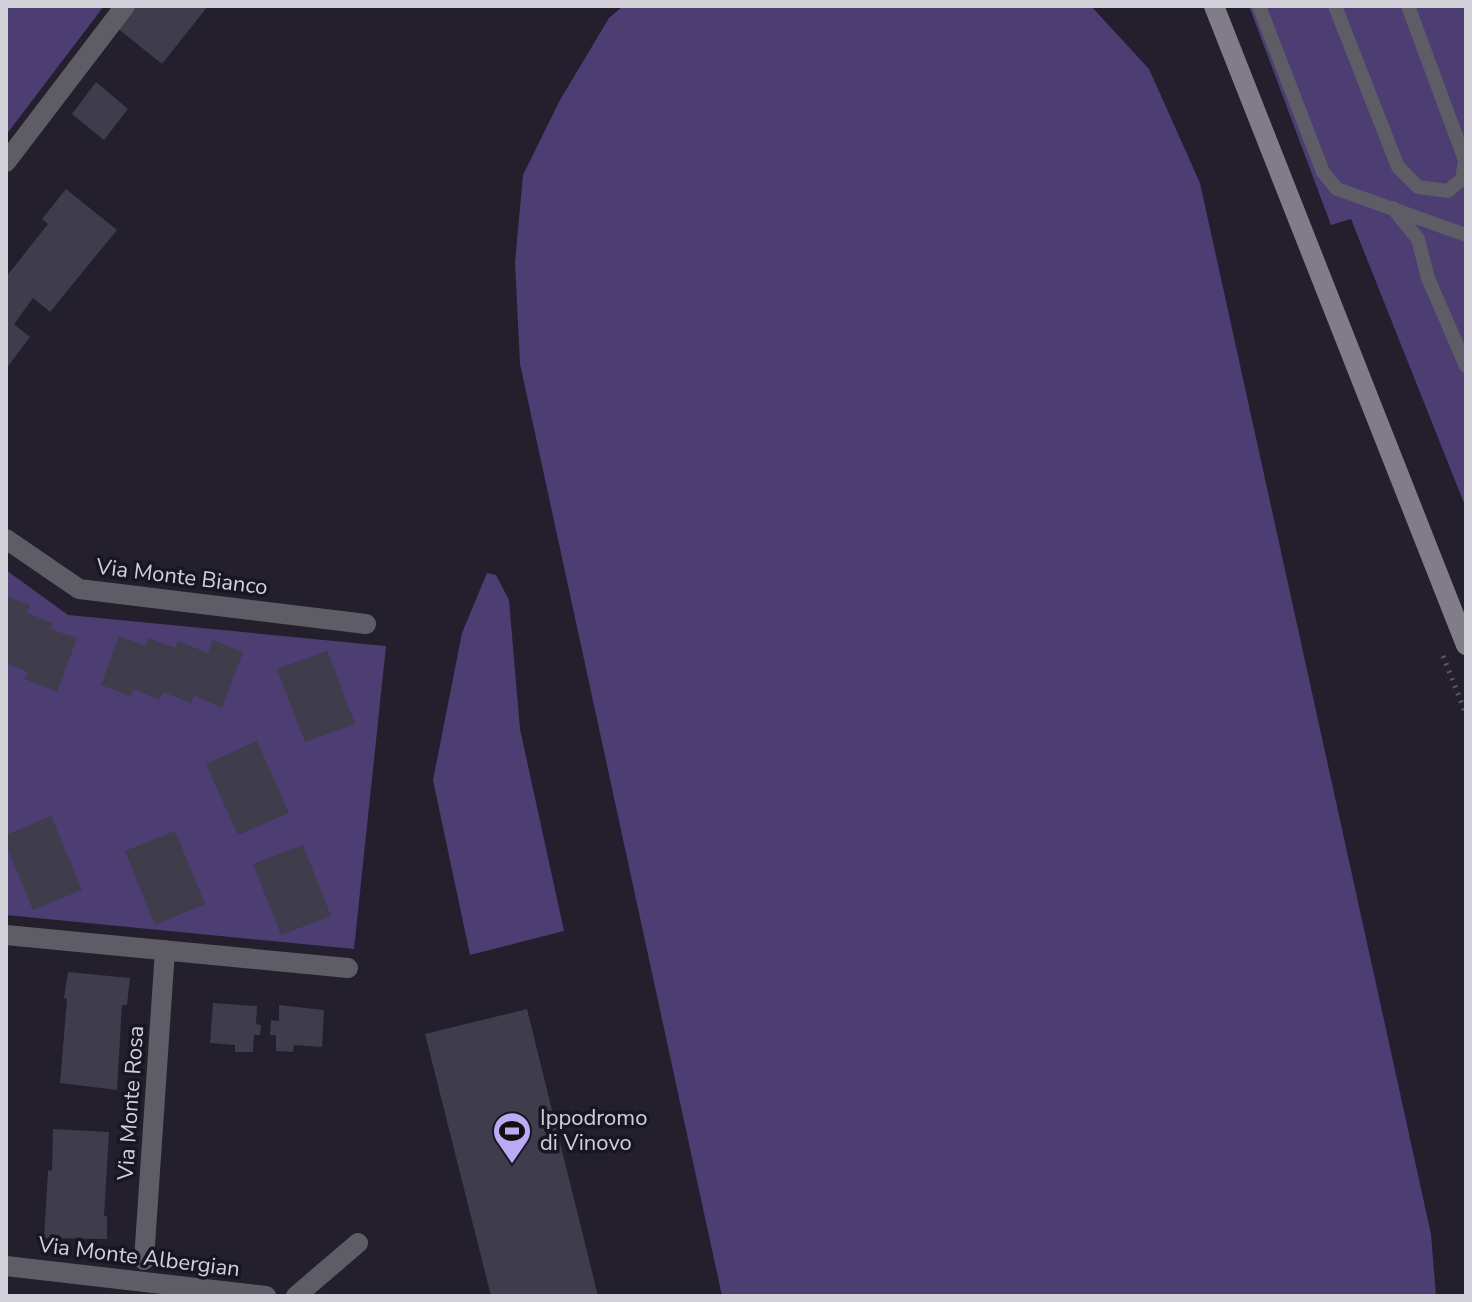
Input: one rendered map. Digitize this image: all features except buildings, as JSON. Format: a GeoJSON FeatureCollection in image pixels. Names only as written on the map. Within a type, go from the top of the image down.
{"type":"FeatureCollection","features":[{"type":"Feature","properties":{"kind":"main road"},"geometry":{"type":"LineString","coordinates":[[1214,6],[1466,645]]}},
{"type":"Feature","properties":{"kind":"street"},"geometry":{"type":"LineString","coordinates":[[6,162],[125,6]]}},
{"type":"Feature","properties":{"kind":"street","name":"Via Monte Bianco"},"geometry":{"type":"LineString","coordinates":[[6,539],[79,589],[366,624]]}},
{"type":"Feature","properties":{"kind":"street"},"geometry":{"type":"LineString","coordinates":[[6,935],[348,968]]}},
{"type":"Feature","properties":{"kind":"street","name":"Via Monte Rosa"},"geometry":{"type":"LineString","coordinates":[[144,1260],[165,950]]}},
{"type":"Feature","properties":{"kind":"street"},"geometry":{"type":"LineString","coordinates":[[296,1296],[358,1243]]}},
{"type":"Feature","properties":{"kind":"street","name":"Via Monte Albergian"},"geometry":{"type":"LineString","coordinates":[[6,1266],[266,1296]]}},
{"type":"Feature","properties":{"kind":"lane"},"geometry":{"type":"LineString","coordinates":[[1259,6],[1323,172],[1337,189],[1466,235]]}},
{"type":"Feature","properties":{"kind":"lane"},"geometry":{"type":"LineString","coordinates":[[1335,6],[1398,167],[1418,187],[1448,191],[1456,186],[1466,169],[1456,131],[1408,6]]}},
{"type":"Feature","properties":{"kind":"lane"},"geometry":{"type":"LineString","coordinates":[[1392,208],[1418,239],[1428,278],[1466,366]]}},
{"type":"Feature","properties":{"kind":"shaded area"},"geometry":{"type":"Polygon","coordinates":[[[6,6],[104,6],[6,135],[6,6]]]}},
{"type":"Feature","properties":{"kind":"shaded area","name":"Ippodromo di Vinovo"},"geometry":{"type":"Polygon","coordinates":[[[623,6],[1091,6],[1149,69],[1200,183],[1431,1234],[1436,1296],[722,1296],[520,364],[515,262],[523,175],[560,100],[609,18],[623,6]]]}},
{"type":"Feature","properties":{"kind":"shaded area"},"geometry":{"type":"Polygon","coordinates":[[[1249,6],[1466,6],[1466,508],[1351,219],[1331,225],[1249,6]]]}},
{"type":"Feature","properties":{"kind":"shaded area"},"geometry":{"type":"Polygon","coordinates":[[[6,570],[68,615],[386,646],[354,949],[6,915],[6,570]]]}},
{"type":"Feature","properties":{"kind":"shaded area"},"geometry":{"type":"Polygon","coordinates":[[[487,573],[496,575],[509,600],[520,729],[564,931],[470,955],[433,780],[462,633],[487,573]]]}},
{"type":"Feature","properties":{"kind":"place","name":"Ippodromo di Vinovo"},"geometry":{"type":"Point","coordinates":[512,1165]}}]}
